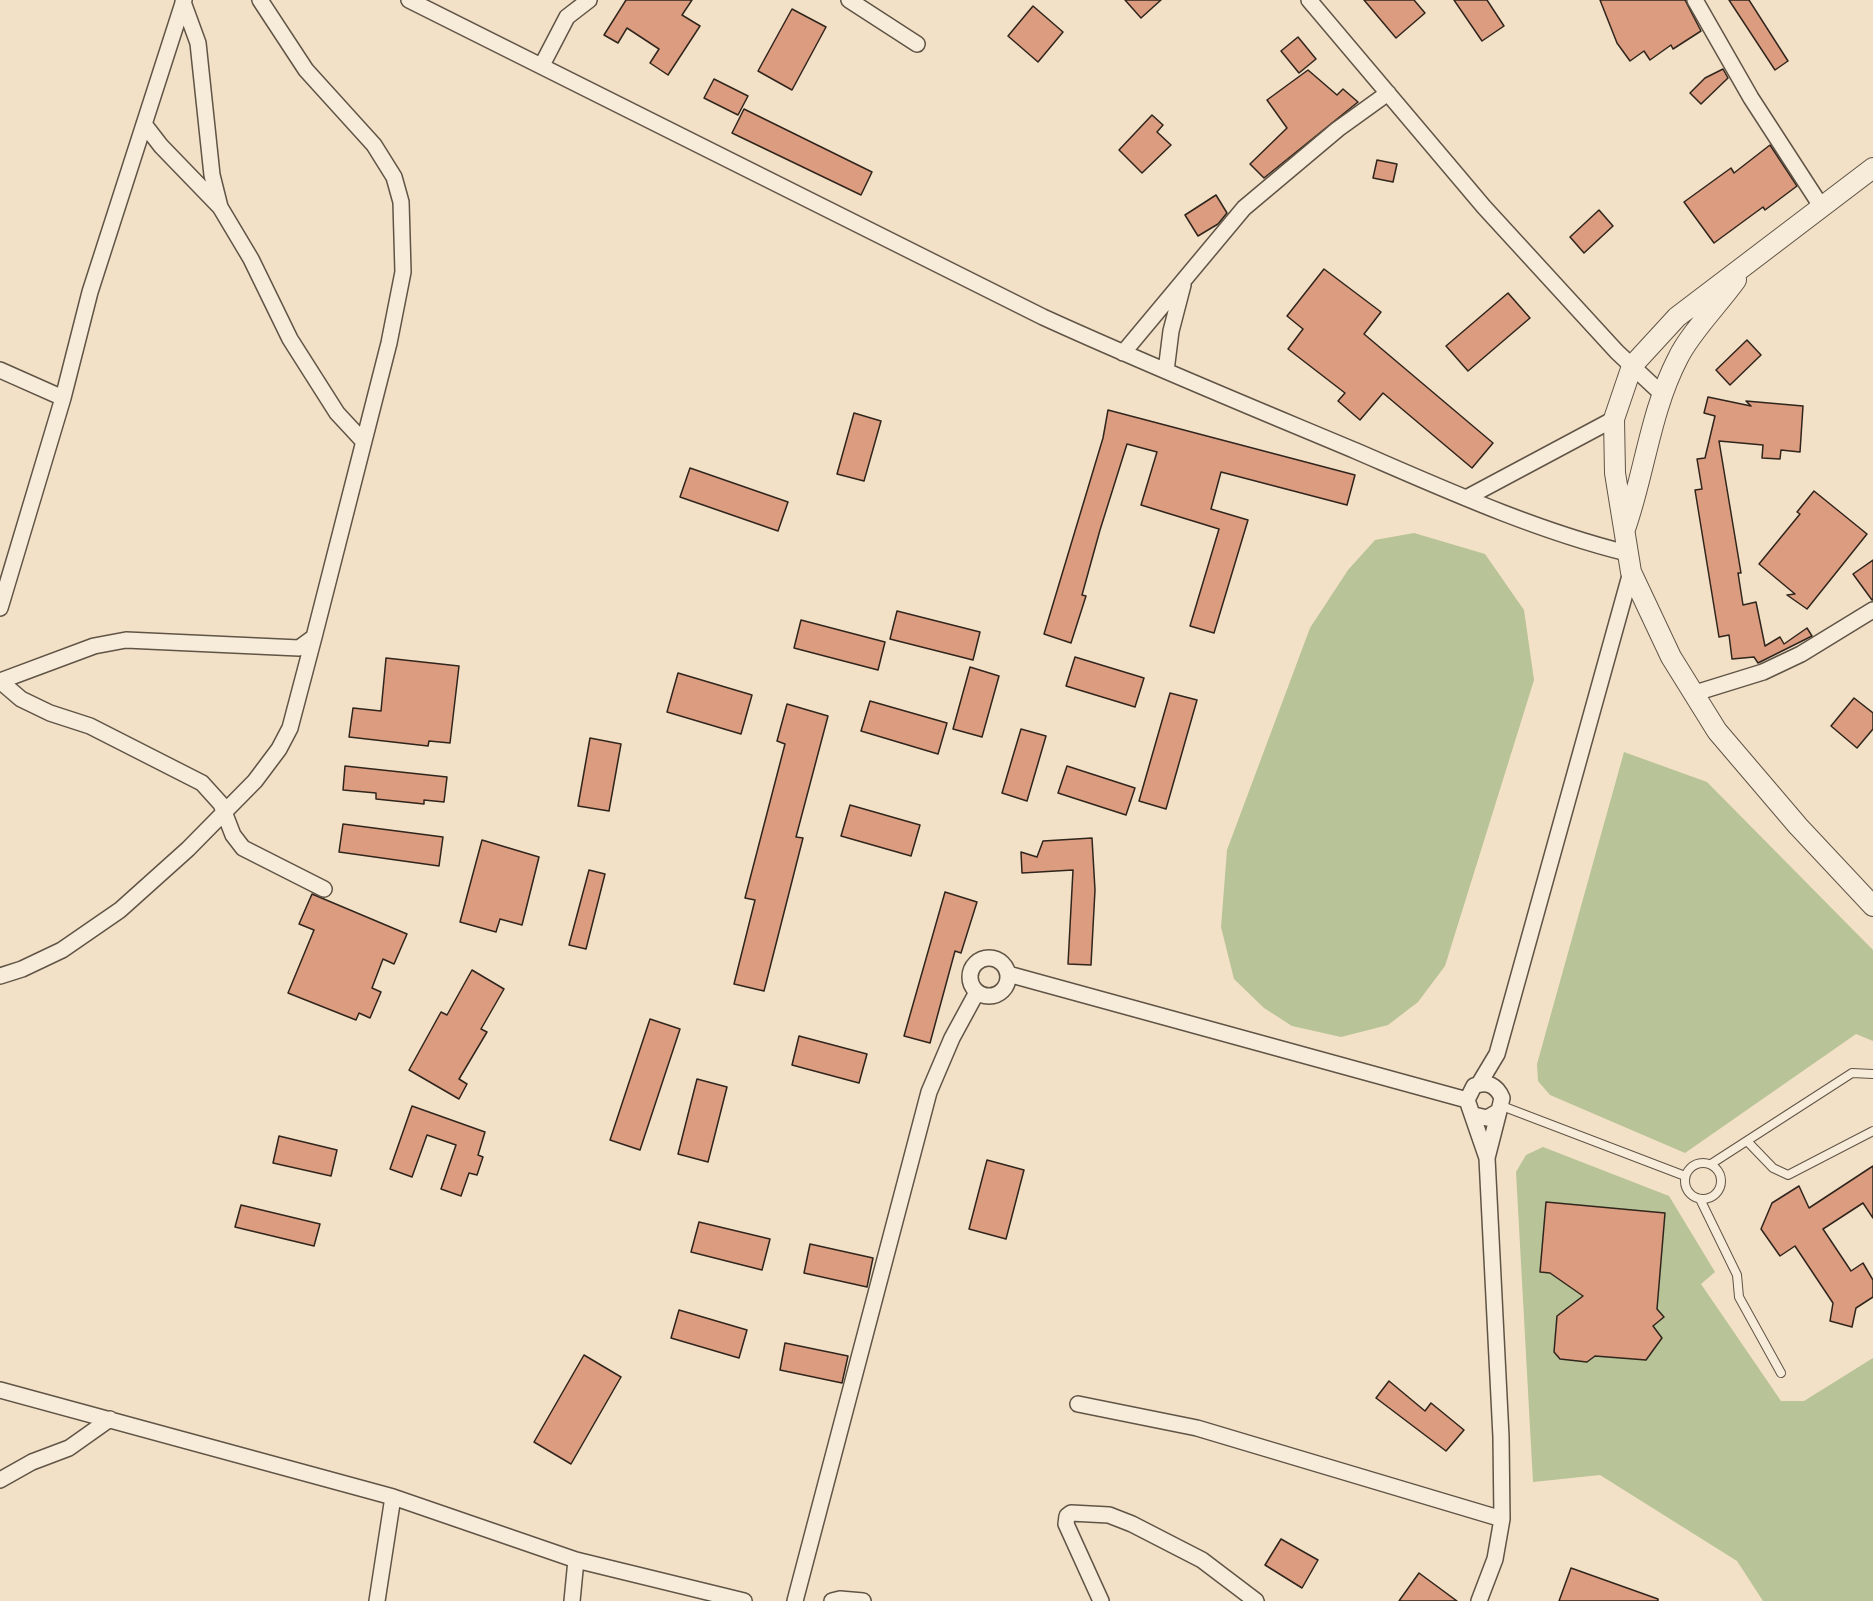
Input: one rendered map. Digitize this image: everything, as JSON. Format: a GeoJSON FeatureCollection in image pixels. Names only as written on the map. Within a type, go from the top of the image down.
{"type":"FeatureCollection","features":[{"type":"Feature","properties":{"kind":"street"},"geometry":{"type":"LineString","coordinates":[[0,976],[22,969],[62,950],[120,910],[188,849],[255,781],[279,749],[290,728],[363,441],[403,272],[401,201],[394,177],[374,145],[306,70],[260,0]]}},
{"type":"Feature","properties":{"kind":"street"},"geometry":{"type":"LineString","coordinates":[[409,0],[1033,311],[1123,353],[1466,498],[1592,544],[1626,544]]}},
{"type":"Feature","properties":{"kind":"street"},"geometry":{"type":"LineString","coordinates":[[542,65],[567,17],[589,0]]}},
{"type":"Feature","properties":{"kind":"street"},"geometry":{"type":"LineString","coordinates":[[849,0],[917,44]]}},
{"type":"Feature","properties":{"kind":"street"},"geometry":{"type":"LineString","coordinates":[[1309,0],[1484,207],[1632,366],[1662,394]]}},
{"type":"Feature","properties":{"kind":"street"},"geometry":{"type":"LineString","coordinates":[[1695,0],[1751,98],[1821,207]]}},
{"type":"Feature","properties":{"kind":"street"},"geometry":{"type":"LineString","coordinates":[[184,1],[198,43],[213,175],[220,207]]}},
{"type":"Feature","properties":{"kind":"street"},"geometry":{"type":"LineString","coordinates":[[0,608],[63,398],[90,292],[184,1]]}},
{"type":"Feature","properties":{"kind":"street"},"geometry":{"type":"LineString","coordinates":[[1123,353],[1244,208],[1338,129],[1388,93]]}},
{"type":"Feature","properties":{"kind":"street"},"geometry":{"type":"LineString","coordinates":[[144,124],[160,146],[220,207],[251,259],[290,339],[337,413],[363,441]]}},
{"type":"Feature","properties":{"kind":"street"},"geometry":{"type":"LineString","coordinates":[[1873,168],[1747,266],[1677,316],[1632,366],[1614,419],[1616,473],[1631,572],[1671,657],[1717,731],[1764,787],[1873,906]]}},
{"type":"Feature","properties":{"kind":"street"},"geometry":{"type":"LineString","coordinates":[[1626,544],[1644,455],[1662,394],[1679,356],[1747,266]]}},
{"type":"Feature","properties":{"kind":"street"},"geometry":{"type":"LineString","coordinates":[[1166,371],[1171,331],[1184,279]]}},
{"type":"Feature","properties":{"kind":"street"},"geometry":{"type":"LineString","coordinates":[[0,370],[63,398]]}},
{"type":"Feature","properties":{"kind":"street"},"geometry":{"type":"LineString","coordinates":[[1466,498],[1614,419]]}},
{"type":"Feature","properties":{"kind":"street"},"geometry":{"type":"LineString","coordinates":[[1479,1601],[1495,1559],[1502,1518],[1487,1158],[1467,1100],[1471,1090],[1479,1084],[1497,1054],[1631,572]]}},
{"type":"Feature","properties":{"kind":"street"},"geometry":{"type":"LineString","coordinates":[[1692,694],[1763,672],[1873,610]]}},
{"type":"Feature","properties":{"kind":"street"},"geometry":{"type":"LineString","coordinates":[[314,637],[299,648],[126,640],[94,646],[0,681],[21,699],[50,713],[90,726],[202,783],[221,804],[243,848],[324,889]]}},
{"type":"Feature","properties":{"kind":"street"},"geometry":{"type":"LineString","coordinates":[[992,958],[1000,961],[1008,974],[1008,983],[1003,991],[994,996],[985,996],[977,992],[970,977],[976,963],[992,958]]}},
{"type":"Feature","properties":{"kind":"street"},"geometry":{"type":"LineString","coordinates":[[1008,974],[1467,1100]]}},
{"type":"Feature","properties":{"kind":"street"},"geometry":{"type":"LineString","coordinates":[[795,1601],[929,1092],[952,1038],[977,992]]}},
{"type":"Feature","properties":{"kind":"street"},"geometry":{"type":"LineString","coordinates":[[1487,1158],[1500,1103],[1497,1054]]}},
{"type":"Feature","properties":{"kind":"street"},"geometry":{"type":"LineString","coordinates":[[1479,1084],[1494,1086],[1500,1103]]}},
{"type":"Feature","properties":{"kind":"street"},"geometry":{"type":"LineString","coordinates":[[1474,1115],[1487,1118],[1500,1103]]}},
{"type":"Feature","properties":{"kind":"street"},"geometry":{"type":"LineString","coordinates":[[0,1390],[393,1497],[576,1560],[744,1601]]}},
{"type":"Feature","properties":{"kind":"street"},"geometry":{"type":"LineString","coordinates":[[1078,1404],[1197,1428],[1502,1518]]}},
{"type":"Feature","properties":{"kind":"street"},"geometry":{"type":"LineString","coordinates":[[0,1480],[32,1462],[69,1448],[110,1419]]}},
{"type":"Feature","properties":{"kind":"street"},"geometry":{"type":"LineString","coordinates":[[377,1601],[393,1497]]}},
{"type":"Feature","properties":{"kind":"street"},"geometry":{"type":"LineString","coordinates":[[1101,1601],[1066,1524],[1067,1516],[1071,1513],[1108,1515],[1131,1524],[1202,1560],[1240,1595],[1256,1601]]}},
{"type":"Feature","properties":{"kind":"street"},"geometry":{"type":"LineString","coordinates":[[572,1601],[576,1560]]}},
{"type":"Feature","properties":{"kind":"street"},"geometry":{"type":"LineString","coordinates":[[832,1601],[840,1599],[863,1601]]}},
{"type":"Feature","properties":{"kind":"lane"},"geometry":{"type":"LineString","coordinates":[[1685,1176],[1696,1164],[1712,1164],[1852,1073],[1873,1074]]}},
{"type":"Feature","properties":{"kind":"lane"},"geometry":{"type":"LineString","coordinates":[[1500,1103],[1685,1176]]}},
{"type":"Feature","properties":{"kind":"lane"},"geometry":{"type":"LineString","coordinates":[[1747,1141],[1773,1167],[1788,1175],[1873,1131]]}},
{"type":"Feature","properties":{"kind":"lane"},"geometry":{"type":"LineString","coordinates":[[1700,1199],[1709,1199],[1721,1187],[1722,1178],[1712,1164]]}},
{"type":"Feature","properties":{"kind":"lane"},"geometry":{"type":"LineString","coordinates":[[1685,1176],[1687,1190],[1700,1199],[1737,1275],[1738,1297],[1781,1373]]}},
{"type":"Feature","properties":{"kind":"green space"},"geometry":{"type":"Polygon","coordinates":[[[1414,533],[1485,554],[1524,610],[1534,680],[1445,966],[1418,1002],[1388,1025],[1341,1037],[1292,1026],[1264,1008],[1234,979],[1221,927],[1227,850],[1310,628],[1348,570],[1375,540],[1414,533]]]}},
{"type":"Feature","properties":{"kind":"green space"},"geometry":{"type":"Polygon","coordinates":[[[1624,752],[1707,782],[1873,950],[1873,1041],[1856,1034],[1685,1153],[1550,1095],[1538,1081],[1537,1064],[1624,752]]]}},
{"type":"Feature","properties":{"kind":"green space"},"geometry":{"type":"Polygon","coordinates":[[[1543,1147],[1669,1196],[1715,1272],[1701,1284],[1781,1401],[1804,1401],[1873,1358],[1873,1601],[1763,1601],[1737,1561],[1600,1475],[1533,1482],[1516,1172],[1526,1155],[1543,1147]]]}},
{"type":"Feature","properties":{"kind":"building"},"geometry":{"type":"Polygon","coordinates":[[[626,0],[692,0],[682,15],[700,26],[668,75],[650,63],[659,49],[627,28],[618,43],[604,35],[626,0]]]}},
{"type":"Feature","properties":{"kind":"building"},"geometry":{"type":"Polygon","coordinates":[[[1125,0],[1161,0],[1141,18],[1125,0]]]}},
{"type":"Feature","properties":{"kind":"building"},"geometry":{"type":"Polygon","coordinates":[[[1364,0],[1414,0],[1425,13],[1396,38],[1364,0]]]}},
{"type":"Feature","properties":{"kind":"building"},"geometry":{"type":"Polygon","coordinates":[[[1454,0],[1487,0],[1504,26],[1482,41],[1454,0]]]}},
{"type":"Feature","properties":{"kind":"building"},"geometry":{"type":"Polygon","coordinates":[[[1600,0],[1685,0],[1701,31],[1673,49],[1671,45],[1650,60],[1644,51],[1630,61],[1617,43],[1600,0]]]}},
{"type":"Feature","properties":{"kind":"building"},"geometry":{"type":"Polygon","coordinates":[[[1729,0],[1749,0],[1788,61],[1775,70],[1729,0]]]}},
{"type":"Feature","properties":{"kind":"building"},"geometry":{"type":"Polygon","coordinates":[[[1033,6],[1063,32],[1038,62],[1008,36],[1033,6]]]}},
{"type":"Feature","properties":{"kind":"building"},"geometry":{"type":"Polygon","coordinates":[[[792,9],[826,27],[792,90],[758,71],[792,9]]]}},
{"type":"Feature","properties":{"kind":"building"},"geometry":{"type":"Polygon","coordinates":[[[1298,37],[1316,59],[1299,73],[1281,51],[1298,37]]]}},
{"type":"Feature","properties":{"kind":"building"},"geometry":{"type":"Polygon","coordinates":[[[1723,69],[1728,78],[1701,104],[1690,93],[1705,78],[1723,69]]]}},
{"type":"Feature","properties":{"kind":"building"},"geometry":{"type":"Polygon","coordinates":[[[1308,70],[1337,95],[1343,89],[1358,102],[1264,178],[1250,164],[1287,128],[1267,100],[1308,70]]]}},
{"type":"Feature","properties":{"kind":"building"},"geometry":{"type":"Polygon","coordinates":[[[714,79],[748,96],[738,115],[704,98],[714,79]]]}},
{"type":"Feature","properties":{"kind":"building"},"geometry":{"type":"Polygon","coordinates":[[[744,109],[872,172],[861,195],[732,133],[744,109]]]}},
{"type":"Feature","properties":{"kind":"building"},"geometry":{"type":"Polygon","coordinates":[[[1152,115],[1163,125],[1157,132],[1171,145],[1142,173],[1119,150],[1152,115]]]}},
{"type":"Feature","properties":{"kind":"building"},"geometry":{"type":"Polygon","coordinates":[[[1770,145],[1797,186],[1765,210],[1763,207],[1714,243],[1684,202],[1731,168],[1734,173],[1770,145]]]}},
{"type":"Feature","properties":{"kind":"building"},"geometry":{"type":"Polygon","coordinates":[[[1377,160],[1397,164],[1393,182],[1373,178],[1377,160]]]}},
{"type":"Feature","properties":{"kind":"building"},"geometry":{"type":"Polygon","coordinates":[[[1216,195],[1227,213],[1218,224],[1198,236],[1185,215],[1216,195]]]}},
{"type":"Feature","properties":{"kind":"building"},"geometry":{"type":"Polygon","coordinates":[[[1599,210],[1613,226],[1584,253],[1570,237],[1599,210]]]}},
{"type":"Feature","properties":{"kind":"building"},"geometry":{"type":"Polygon","coordinates":[[[1324,269],[1381,312],[1364,334],[1493,443],[1472,468],[1383,393],[1360,420],[1338,401],[1345,393],[1288,349],[1303,329],[1287,316],[1324,269]]]}},
{"type":"Feature","properties":{"kind":"building"},"geometry":{"type":"Polygon","coordinates":[[[1508,293],[1530,318],[1468,371],[1446,346],[1508,293]]]}},
{"type":"Feature","properties":{"kind":"building"},"geometry":{"type":"Polygon","coordinates":[[[1747,340],[1761,355],[1730,385],[1716,370],[1747,340]]]}},
{"type":"Feature","properties":{"kind":"building"},"geometry":{"type":"Polygon","coordinates":[[[1708,397],[1751,406],[1746,401],[1803,406],[1800,452],[1781,450],[1780,459],[1762,458],[1763,445],[1719,441],[1741,573],[1738,573],[1743,605],[1756,602],[1765,646],[1780,637],[1784,644],[1807,628],[1812,636],[1758,663],[1754,657],[1732,659],[1729,635],[1719,637],[1695,490],[1702,489],[1697,459],[1705,458],[1715,416],[1704,413],[1708,397]]]}},
{"type":"Feature","properties":{"kind":"building"},"geometry":{"type":"Polygon","coordinates":[[[1108,410],[1355,475],[1347,505],[1221,472],[1211,509],[1248,520],[1214,633],[1190,626],[1219,529],[1141,505],[1157,452],[1127,444],[1100,530],[1082,595],[1086,596],[1071,643],[1044,634],[1103,438],[1108,410]]]}},
{"type":"Feature","properties":{"kind":"building"},"geometry":{"type":"Polygon","coordinates":[[[854,413],[881,421],[864,481],[837,474],[854,413]]]}},
{"type":"Feature","properties":{"kind":"building"},"geometry":{"type":"Polygon","coordinates":[[[690,468],[788,502],[778,531],[680,497],[690,468]]]}},
{"type":"Feature","properties":{"kind":"building"},"geometry":{"type":"Polygon","coordinates":[[[1814,491],[1867,534],[1807,609],[1787,595],[1795,594],[1759,564],[1800,514],[1797,512],[1814,491]]]}},
{"type":"Feature","properties":{"kind":"building"},"geometry":{"type":"Polygon","coordinates":[[[1873,560],[1873,600],[1872,600],[1853,574],[1873,560]]]}},
{"type":"Feature","properties":{"kind":"building"},"geometry":{"type":"Polygon","coordinates":[[[897,611],[980,632],[973,660],[890,639],[897,611]]]}},
{"type":"Feature","properties":{"kind":"building"},"geometry":{"type":"Polygon","coordinates":[[[801,620],[885,642],[878,670],[794,648],[801,620]]]}},
{"type":"Feature","properties":{"kind":"building"},"geometry":{"type":"Polygon","coordinates":[[[1075,657],[1144,678],[1135,707],[1066,686],[1075,657]]]}},
{"type":"Feature","properties":{"kind":"building"},"geometry":{"type":"Polygon","coordinates":[[[386,658],[459,666],[450,743],[429,741],[428,746],[349,737],[353,708],[381,711],[386,658]]]}},
{"type":"Feature","properties":{"kind":"building"},"geometry":{"type":"Polygon","coordinates":[[[970,667],[999,676],[982,737],[953,729],[970,667]]]}},
{"type":"Feature","properties":{"kind":"building"},"geometry":{"type":"Polygon","coordinates":[[[678,673],[752,695],[741,734],[667,712],[678,673]]]}},
{"type":"Feature","properties":{"kind":"building"},"geometry":{"type":"Polygon","coordinates":[[[1170,693],[1197,700],[1166,809],[1139,801],[1170,693]]]}},
{"type":"Feature","properties":{"kind":"building"},"geometry":{"type":"Polygon","coordinates":[[[1854,698],[1873,713],[1873,729],[1857,748],[1831,726],[1854,698]]]}},
{"type":"Feature","properties":{"kind":"building"},"geometry":{"type":"Polygon","coordinates":[[[870,701],[947,723],[938,754],[861,731],[870,701]]]}},
{"type":"Feature","properties":{"kind":"building"},"geometry":{"type":"Polygon","coordinates":[[[787,704],[828,716],[796,837],[803,838],[764,991],[734,984],[755,900],[745,898],[785,744],[777,741],[787,704]]]}},
{"type":"Feature","properties":{"kind":"building"},"geometry":{"type":"Polygon","coordinates":[[[1021,729],[1046,736],[1027,801],[1002,793],[1021,729]]]}},
{"type":"Feature","properties":{"kind":"building"},"geometry":{"type":"Polygon","coordinates":[[[590,738],[621,744],[609,811],[578,806],[590,738]]]}},
{"type":"Feature","properties":{"kind":"building"},"geometry":{"type":"Polygon","coordinates":[[[345,766],[447,777],[444,802],[424,800],[424,804],[376,799],[376,793],[343,790],[345,766]]]}},
{"type":"Feature","properties":{"kind":"building"},"geometry":{"type":"Polygon","coordinates":[[[1067,766],[1135,788],[1126,815],[1058,793],[1067,766]]]}},
{"type":"Feature","properties":{"kind":"building"},"geometry":{"type":"Polygon","coordinates":[[[850,805],[920,825],[911,856],[841,836],[850,805]]]}},
{"type":"Feature","properties":{"kind":"building"},"geometry":{"type":"Polygon","coordinates":[[[343,824],[443,837],[439,866],[339,852],[343,824]]]}},
{"type":"Feature","properties":{"kind":"building"},"geometry":{"type":"Polygon","coordinates":[[[1092,838],[1095,890],[1091,965],[1068,964],[1073,870],[1022,873],[1021,852],[1037,857],[1043,841],[1092,838]]]}},
{"type":"Feature","properties":{"kind":"building"},"geometry":{"type":"Polygon","coordinates":[[[482,840],[539,857],[522,925],[500,919],[496,932],[460,922],[482,840]]]}},
{"type":"Feature","properties":{"kind":"building"},"geometry":{"type":"Polygon","coordinates":[[[589,870],[605,874],[586,949],[569,945],[589,870]]]}},
{"type":"Feature","properties":{"kind":"building"},"geometry":{"type":"Polygon","coordinates":[[[945,892],[977,902],[961,953],[955,951],[930,1043],[904,1036],[945,892]]]}},
{"type":"Feature","properties":{"kind":"building"},"geometry":{"type":"Polygon","coordinates":[[[312,894],[407,934],[394,964],[383,959],[372,988],[381,992],[370,1018],[359,1013],[356,1020],[288,993],[314,930],[299,924],[312,894]]]}},
{"type":"Feature","properties":{"kind":"building"},"geometry":{"type":"Polygon","coordinates":[[[472,970],[504,989],[481,1029],[487,1032],[459,1079],[467,1084],[459,1099],[409,1070],[441,1012],[447,1015],[472,970]]]}},
{"type":"Feature","properties":{"kind":"building"},"geometry":{"type":"Polygon","coordinates":[[[650,1019],[680,1029],[640,1150],[610,1140],[650,1019]]]}},
{"type":"Feature","properties":{"kind":"building"},"geometry":{"type":"Polygon","coordinates":[[[799,1036],[867,1054],[859,1083],[792,1065],[799,1036]]]}},
{"type":"Feature","properties":{"kind":"building"},"geometry":{"type":"Polygon","coordinates":[[[697,1079],[727,1087],[708,1162],[678,1154],[697,1079]]]}},
{"type":"Feature","properties":{"kind":"building"},"geometry":{"type":"Polygon","coordinates":[[[412,1106],[485,1132],[478,1155],[483,1157],[477,1175],[469,1173],[461,1196],[441,1189],[456,1145],[427,1135],[412,1177],[390,1169],[412,1106]]]}},
{"type":"Feature","properties":{"kind":"building"},"geometry":{"type":"Polygon","coordinates":[[[279,1136],[337,1150],[331,1176],[273,1163],[279,1136]]]}},
{"type":"Feature","properties":{"kind":"building"},"geometry":{"type":"Polygon","coordinates":[[[987,1160],[1024,1170],[1006,1239],[969,1229],[987,1160]]]}},
{"type":"Feature","properties":{"kind":"building"},"geometry":{"type":"Polygon","coordinates":[[[1873,1166],[1873,1218],[1863,1203],[1823,1229],[1851,1271],[1863,1263],[1873,1280],[1873,1297],[1856,1308],[1852,1327],[1830,1321],[1833,1303],[1795,1246],[1780,1256],[1761,1229],[1772,1203],[1799,1186],[1809,1208],[1873,1166]]]}},
{"type":"Feature","properties":{"kind":"building"},"geometry":{"type":"Polygon","coordinates":[[[1546,1202],[1665,1213],[1657,1309],[1664,1317],[1653,1326],[1662,1338],[1646,1360],[1595,1356],[1587,1362],[1560,1359],[1554,1352],[1557,1316],[1583,1296],[1550,1273],[1540,1272],[1546,1202]]]}},
{"type":"Feature","properties":{"kind":"building"},"geometry":{"type":"Polygon","coordinates":[[[241,1205],[320,1224],[314,1246],[235,1227],[241,1205]]]}},
{"type":"Feature","properties":{"kind":"building"},"geometry":{"type":"Polygon","coordinates":[[[699,1222],[770,1239],[762,1270],[691,1252],[699,1222]]]}},
{"type":"Feature","properties":{"kind":"building"},"geometry":{"type":"Polygon","coordinates":[[[810,1244],[873,1258],[867,1287],[804,1273],[810,1244]]]}},
{"type":"Feature","properties":{"kind":"building"},"geometry":{"type":"Polygon","coordinates":[[[679,1310],[747,1330],[739,1358],[671,1338],[679,1310]]]}},
{"type":"Feature","properties":{"kind":"building"},"geometry":{"type":"Polygon","coordinates":[[[785,1343],[848,1356],[842,1383],[780,1370],[785,1343]]]}},
{"type":"Feature","properties":{"kind":"building"},"geometry":{"type":"Polygon","coordinates":[[[584,1355],[621,1377],[571,1464],[534,1442],[584,1355]]]}},
{"type":"Feature","properties":{"kind":"building"},"geometry":{"type":"Polygon","coordinates":[[[1389,1381],[1425,1411],[1431,1403],[1464,1430],[1446,1451],[1376,1398],[1389,1381]]]}},
{"type":"Feature","properties":{"kind":"building"},"geometry":{"type":"Polygon","coordinates":[[[1281,1539],[1318,1560],[1302,1588],[1265,1565],[1281,1539]]]}},
{"type":"Feature","properties":{"kind":"building"},"geometry":{"type":"Polygon","coordinates":[[[1571,1568],[1658,1599],[1658,1601],[1559,1601],[1571,1568]]]}},
{"type":"Feature","properties":{"kind":"building"},"geometry":{"type":"Polygon","coordinates":[[[1419,1573],[1457,1601],[1399,1601],[1419,1573]]]}}]}
